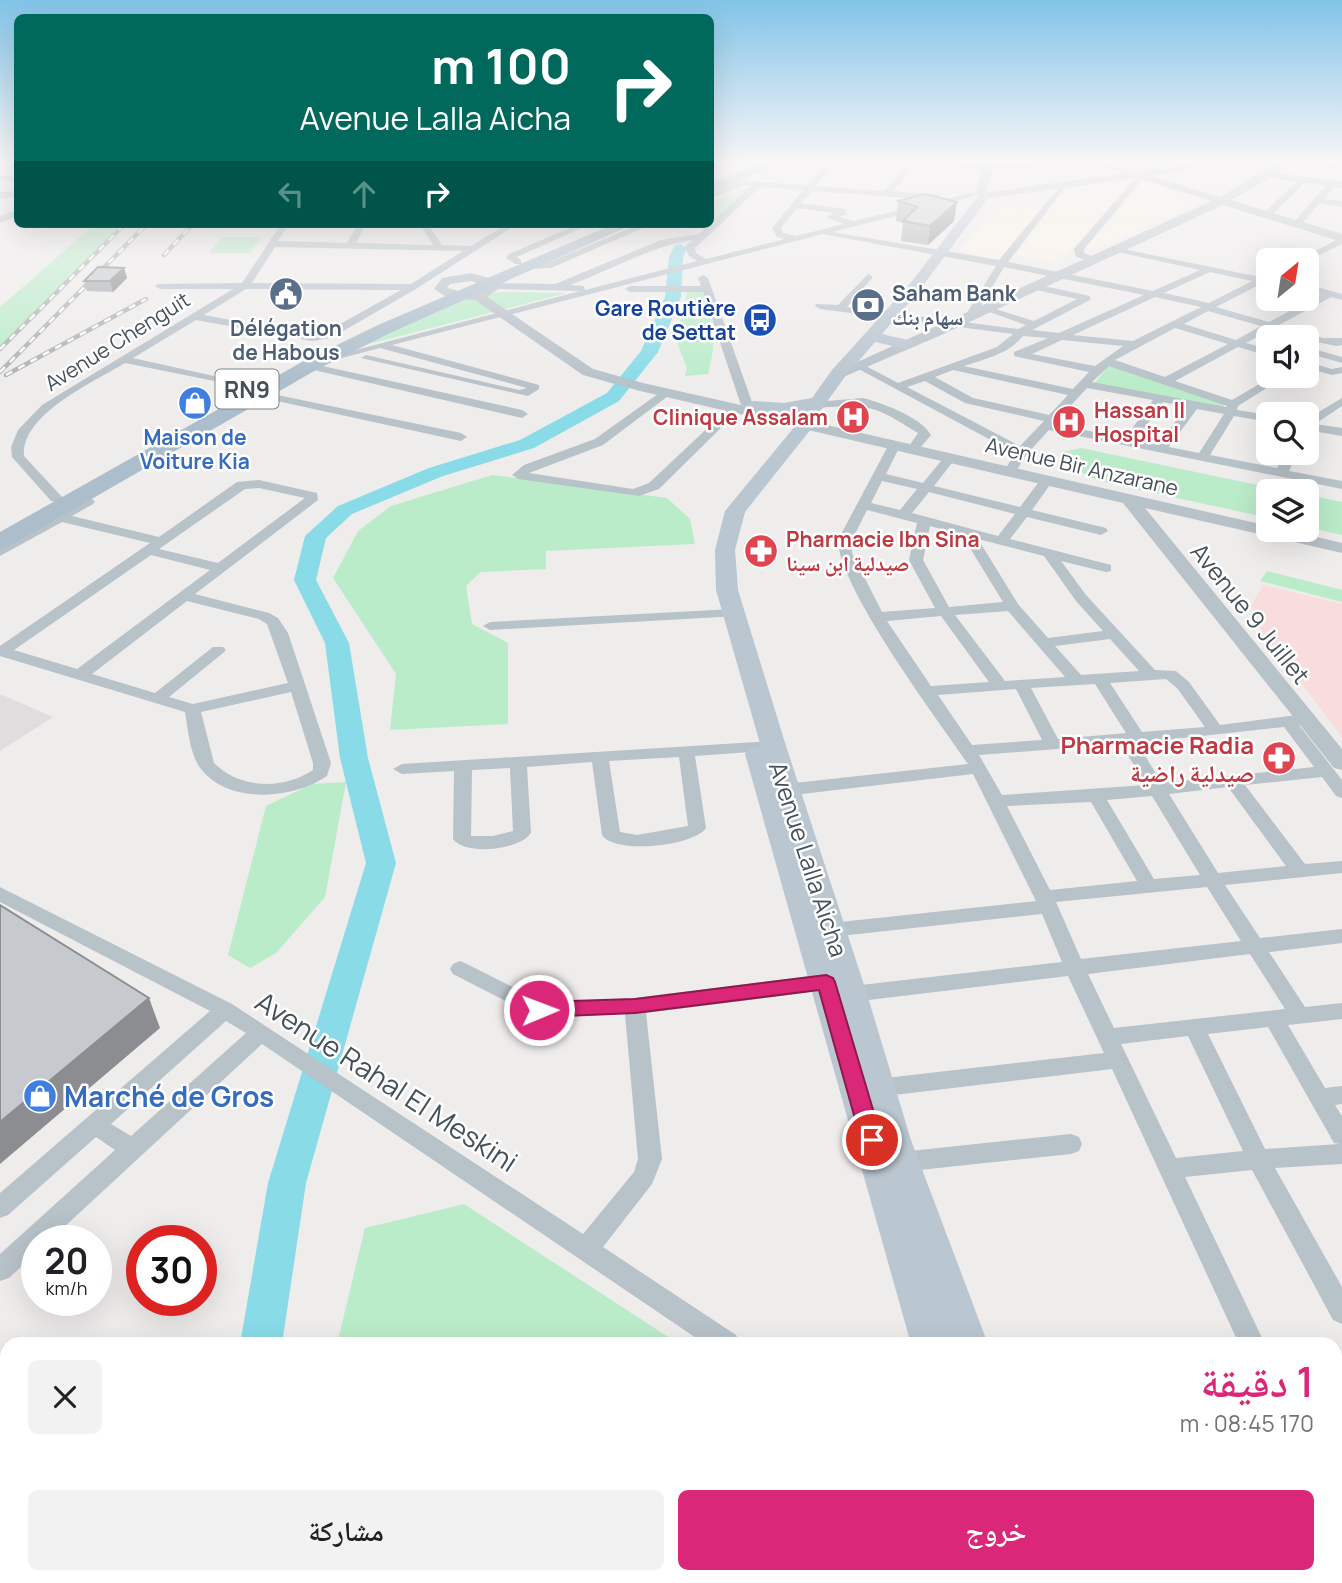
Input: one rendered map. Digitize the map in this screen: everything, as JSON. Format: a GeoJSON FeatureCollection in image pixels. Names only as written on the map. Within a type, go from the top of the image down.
{"type":"FeatureCollection","features":[{"type":"Feature","properties":{"kind":"main road","name":"RN9"},"geometry":{"type":"LineString","coordinates":[[524,264],[586,235]]}},
{"type":"Feature","properties":{"kind":"main road","name":"RN9"},"geometry":{"type":"LineString","coordinates":[[0,542],[257,393],[335,341],[599,235]]}},
{"type":"Feature","properties":{"kind":"main road","name":"Avenue Lalla Aicha"},"geometry":{"type":"LineString","coordinates":[[953,235],[891,316],[838,374],[753,488],[732,519],[724,561],[727,613],[764,746],[831,930],[901,1162],[966,1337]]}},
{"type":"Feature","properties":{"kind":"main road","name":"RN9"},"geometry":{"type":"LineString","coordinates":[[0,531],[58,508],[257,393],[470,287]]}},
{"type":"Feature","properties":{"kind":"main road"},"geometry":{"type":"LineString","coordinates":[[873,337],[906,345]]}},
{"type":"Feature","properties":{"kind":"main road"},"geometry":{"type":"LineString","coordinates":[[740,403],[784,408],[806,416]]}},
{"type":"Feature","properties":{"kind":"main road","name":"Avenue Lalla Aicha"},"geometry":{"type":"LineString","coordinates":[[779,791],[826,982],[928,1337]]}},
{"type":"Feature","properties":{"kind":"street","name":"Avenue Chenguit"},"geometry":{"type":"LineString","coordinates":[[58,508],[18,457],[17,442],[32,422],[53,402],[245,286],[277,235]]}},
{"type":"Feature","properties":{"kind":"street"},"geometry":{"type":"LineString","coordinates":[[349,246],[356,235]]}},
{"type":"Feature","properties":{"kind":"street"},"geometry":{"type":"LineString","coordinates":[[431,235],[439,248]]}},
{"type":"Feature","properties":{"kind":"street"},"geometry":{"type":"LineString","coordinates":[[194,316],[321,337],[331,334],[413,287],[494,235]]}},
{"type":"Feature","properties":{"kind":"street"},"geometry":{"type":"LineString","coordinates":[[561,235],[511,258],[524,264],[554,264],[622,235]]}},
{"type":"Feature","properties":{"kind":"street"},"geometry":{"type":"LineString","coordinates":[[780,235],[798,239]]}},
{"type":"Feature","properties":{"kind":"street"},"geometry":{"type":"LineString","coordinates":[[314,363],[813,235]]}},
{"type":"Feature","properties":{"kind":"street"},"geometry":{"type":"LineString","coordinates":[[832,235],[1062,274],[1210,307],[1265,325]]}},
{"type":"Feature","properties":{"kind":"street"},"geometry":{"type":"LineString","coordinates":[[970,316],[1002,263],[1024,235]]}},
{"type":"Feature","properties":{"kind":"street"},"geometry":{"type":"LineString","coordinates":[[1091,235],[1079,249],[1079,255],[1093,259]]}},
{"type":"Feature","properties":{"kind":"street"},"geometry":{"type":"LineString","coordinates":[[838,374],[954,325],[1147,235]]}},
{"type":"Feature","properties":{"kind":"street"},"geometry":{"type":"LineString","coordinates":[[1322,235],[1341,243]]}},
{"type":"Feature","properties":{"kind":"street"},"geometry":{"type":"LineString","coordinates":[[666,393],[620,429],[598,442],[528,468],[518,475],[634,493],[646,491],[740,403],[700,265],[689,248],[701,236]]}},
{"type":"Feature","properties":{"kind":"street"},"geometry":{"type":"LineString","coordinates":[[554,288],[605,269],[664,242],[701,236]]}},
{"type":"Feature","properties":{"kind":"street"},"geometry":{"type":"LineString","coordinates":[[1320,252],[1341,243]]}},
{"type":"Feature","properties":{"kind":"street"},"geometry":{"type":"LineString","coordinates":[[270,244],[475,249]]}},
{"type":"Feature","properties":{"kind":"street"},"geometry":{"type":"LineString","coordinates":[[1116,249],[1256,277]]}},
{"type":"Feature","properties":{"kind":"street"},"geometry":{"type":"LineString","coordinates":[[1020,355],[1209,269]]}},
{"type":"Feature","properties":{"kind":"street"},"geometry":{"type":"LineString","coordinates":[[438,271],[470,287]]}},
{"type":"Feature","properties":{"kind":"street"},"geometry":{"type":"LineString","coordinates":[[840,309],[868,277]]}},
{"type":"Feature","properties":{"kind":"street"},"geometry":{"type":"LineString","coordinates":[[1011,470],[1022,452],[1102,365],[1131,344],[1256,283]]}},
{"type":"Feature","properties":{"kind":"street"},"geometry":{"type":"LineString","coordinates":[[160,286],[707,289]]}},
{"type":"Feature","properties":{"kind":"street","name":"Avenue Bir Anzarane"},"geometry":{"type":"LineString","coordinates":[[470,287],[510,313],[588,372],[615,377],[666,393],[740,403]]}},
{"type":"Feature","properties":{"kind":"street"},"geometry":{"type":"LineString","coordinates":[[897,387],[1001,349],[1033,324],[1086,298],[1035,287]]}},
{"type":"Feature","properties":{"kind":"street"},"geometry":{"type":"LineString","coordinates":[[1320,291],[1342,297]]}},
{"type":"Feature","properties":{"kind":"street"},"geometry":{"type":"LineString","coordinates":[[1270,325],[1329,293]]}},
{"type":"Feature","properties":{"kind":"street"},"geometry":{"type":"LineString","coordinates":[[820,306],[954,325],[1131,344]]}},
{"type":"Feature","properties":{"kind":"street"},"geometry":{"type":"LineString","coordinates":[[986,309],[1033,324]]}},
{"type":"Feature","properties":{"kind":"street"},"geometry":{"type":"LineString","coordinates":[[1174,324],[1256,349]]}},
{"type":"Feature","properties":{"kind":"street"},"geometry":{"type":"LineString","coordinates":[[1165,382],[1254,334]]}},
{"type":"Feature","properties":{"kind":"street"},"geometry":{"type":"LineString","coordinates":[[1319,340],[1330,343],[1342,341]]}},
{"type":"Feature","properties":{"kind":"street"},"geometry":{"type":"LineString","coordinates":[[366,358],[522,394],[535,387],[380,345]]}},
{"type":"Feature","properties":{"kind":"street"},"geometry":{"type":"LineString","coordinates":[[1001,349],[1020,355],[1102,365],[1165,382],[1256,415]]}},
{"type":"Feature","properties":{"kind":"street"},"geometry":{"type":"LineString","coordinates":[[1319,353],[1342,360]]}},
{"type":"Feature","properties":{"kind":"street"},"geometry":{"type":"LineString","coordinates":[[123,359],[257,393],[461,437]]}},
{"type":"Feature","properties":{"kind":"street"},"geometry":{"type":"LineString","coordinates":[[314,363],[522,414]]}},
{"type":"Feature","properties":{"kind":"street"},"geometry":{"type":"LineString","coordinates":[[858,366],[1022,452]]}},
{"type":"Feature","properties":{"kind":"street"},"geometry":{"type":"LineString","coordinates":[[952,368],[1050,423],[1128,442],[1342,485]]}},
{"type":"Feature","properties":{"kind":"street"},"geometry":{"type":"LineString","coordinates":[[1319,368],[1332,372],[1342,370]]}},
{"type":"Feature","properties":{"kind":"street"},"geometry":{"type":"LineString","coordinates":[[927,377],[961,398],[994,392],[1080,388],[1194,406],[1232,408]]}},
{"type":"Feature","properties":{"kind":"street"},"geometry":{"type":"LineString","coordinates":[[443,396],[466,382]]}},
{"type":"Feature","properties":{"kind":"street","name":"Avenue Bir Anzarane"},"geometry":{"type":"LineString","coordinates":[[644,385],[806,416],[1011,470],[1342,548]]}},
{"type":"Feature","properties":{"kind":"street"},"geometry":{"type":"LineString","coordinates":[[1202,457],[1232,408],[1263,388]]}},
{"type":"Feature","properties":{"kind":"street"},"geometry":{"type":"LineString","coordinates":[[1128,442],[1160,399]]}},
{"type":"Feature","properties":{"kind":"street"},"geometry":{"type":"LineString","coordinates":[[806,416],[860,400],[878,405],[923,431],[925,435],[916,445]]}},
{"type":"Feature","properties":{"kind":"street"},"geometry":{"type":"LineString","coordinates":[[1319,417],[1342,401]]}},
{"type":"Feature","properties":{"kind":"street"},"geometry":{"type":"LineString","coordinates":[[1161,449],[1194,406]]}},
{"type":"Feature","properties":{"kind":"street","name":"Avenue Bir Anzarane"},"geometry":{"type":"LineString","coordinates":[[806,416],[894,446],[1011,470],[1046,482],[1256,522]]}},
{"type":"Feature","properties":{"kind":"street"},"geometry":{"type":"LineString","coordinates":[[1319,427],[1342,432]]}},
{"type":"Feature","properties":{"kind":"street"},"geometry":{"type":"LineString","coordinates":[[894,446],[845,540],[844,548],[853,572],[877,617],[979,768],[1046,902],[1249,1337]]}},
{"type":"Feature","properties":{"kind":"street"},"geometry":{"type":"LineString","coordinates":[[904,515],[949,459]]}},
{"type":"Feature","properties":{"kind":"street"},"geometry":{"type":"LineString","coordinates":[[1282,473],[1286,465]]}},
{"type":"Feature","properties":{"kind":"street"},"geometry":{"type":"LineString","coordinates":[[879,475],[1101,531]]}},
{"type":"Feature","properties":{"kind":"street"},"geometry":{"type":"LineString","coordinates":[[1001,541],[1046,482]]}},
{"type":"Feature","properties":{"kind":"street"},"geometry":{"type":"LineString","coordinates":[[1,652],[242,485],[259,484],[312,496],[311,500],[80,675]]}},
{"type":"Feature","properties":{"kind":"street","name":"Avenue 9 Juillet"},"geometry":{"type":"LineString","coordinates":[[1127,497],[1334,767]]}},
{"type":"Feature","properties":{"kind":"street"},"geometry":{"type":"LineString","coordinates":[[865,505],[1106,568]]}},
{"type":"Feature","properties":{"kind":"street"},"geometry":{"type":"LineString","coordinates":[[0,552],[58,508],[220,568]]}},
{"type":"Feature","properties":{"kind":"street"},"geometry":{"type":"LineString","coordinates":[[924,521],[916,560],[945,612],[1000,685]]}},
{"type":"Feature","properties":{"kind":"street"},"geometry":{"type":"LineString","coordinates":[[968,533],[1012,606],[1076,679]]}},
{"type":"Feature","properties":{"kind":"street"},"geometry":{"type":"LineString","coordinates":[[1319,536],[1342,541]]}},
{"type":"Feature","properties":{"kind":"street"},"geometry":{"type":"LineString","coordinates":[[1049,553],[1082,598],[1150,674]]}},
{"type":"Feature","properties":{"kind":"street"},"geometry":{"type":"LineString","coordinates":[[184,596],[264,616],[273,621],[280,633],[323,769],[314,778],[277,788],[249,788],[207,768],[192,709]]}},
{"type":"Feature","properties":{"kind":"street"},"geometry":{"type":"LineString","coordinates":[[877,617],[1012,606]]}},
{"type":"Feature","properties":{"kind":"street"},"geometry":{"type":"LineString","coordinates":[[490,626],[727,613]]}},
{"type":"Feature","properties":{"kind":"street"},"geometry":{"type":"LineString","coordinates":[[1044,643],[1116,634]]}},
{"type":"Feature","properties":{"kind":"street"},"geometry":{"type":"LineString","coordinates":[[158,698],[218,650]]}},
{"type":"Feature","properties":{"kind":"street"},"geometry":{"type":"LineString","coordinates":[[1,652],[192,709],[296,686]]}},
{"type":"Feature","properties":{"kind":"street"},"geometry":{"type":"LineString","coordinates":[[926,691],[1170,674],[1176,677],[1216,731]]}},
{"type":"Feature","properties":{"kind":"street"},"geometry":{"type":"LineString","coordinates":[[1098,677],[1156,788],[1300,1016]]}},
{"type":"Feature","properties":{"kind":"street"},"geometry":{"type":"LineString","coordinates":[[1021,684],[1053,744]]}},
{"type":"Feature","properties":{"kind":"street"},"geometry":{"type":"LineString","coordinates":[[967,751],[1216,731],[1296,720]]}},
{"type":"Feature","properties":{"kind":"street"},"geometry":{"type":"LineString","coordinates":[[402,769],[764,746]]}},
{"type":"Feature","properties":{"kind":"street"},"geometry":{"type":"LineString","coordinates":[[600,757],[611,835],[617,841],[631,842],[694,831],[697,828],[686,750]]}},
{"type":"Feature","properties":{"kind":"street"},"geometry":{"type":"LineString","coordinates":[[463,765],[462,839],[478,842],[515,839],[521,835],[518,761]]}},
{"type":"Feature","properties":{"kind":"street"},"geometry":{"type":"LineString","coordinates":[[996,801],[1096,796],[1334,767],[1342,792]]}},
{"type":"Feature","properties":{"kind":"street"},"geometry":{"type":"LineString","coordinates":[[779,791],[979,768]]}},
{"type":"Feature","properties":{"kind":"street"},"geometry":{"type":"LineString","coordinates":[[1233,781],[1300,871]]}},
{"type":"Feature","properties":{"kind":"street"},"geometry":{"type":"LineString","coordinates":[[1096,796],[1149,886]]}},
{"type":"Feature","properties":{"kind":"street"},"geometry":{"type":"LineString","coordinates":[[831,930],[1149,886],[1342,867]]}},
{"type":"Feature","properties":{"kind":"street","name":"Avenue Rahal El Meskini"},"geometry":{"type":"LineString","coordinates":[[0,894],[225,1010],[289,1049],[717,1337]]}},
{"type":"Feature","properties":{"kind":"street"},"geometry":{"type":"LineString","coordinates":[[852,994],[1342,936]]}},
{"type":"Feature","properties":{"kind":"street"},"geometry":{"type":"LineString","coordinates":[[460,969],[539,1010],[635,1006],[826,982]]}},
{"type":"Feature","properties":{"kind":"street"},"geometry":{"type":"LineString","coordinates":[[587,1248],[644,1177],[650,1159],[635,1006]]}},
{"type":"Feature","properties":{"kind":"street"},"geometry":{"type":"LineString","coordinates":[[0,1208],[225,1010]]}},
{"type":"Feature","properties":{"kind":"street"},"geometry":{"type":"LineString","coordinates":[[1108,1037],[1342,1011]]}},
{"type":"Feature","properties":{"kind":"street"},"geometry":{"type":"LineString","coordinates":[[1274,1019],[1332,1096],[1342,1136]]}},
{"type":"Feature","properties":{"kind":"street"},"geometry":{"type":"LineString","coordinates":[[1195,1028],[1258,1159],[1342,1312]]}},
{"type":"Feature","properties":{"kind":"street"},"geometry":{"type":"LineString","coordinates":[[0,1270],[260,1033]]}},
{"type":"Feature","properties":{"kind":"street"},"geometry":{"type":"LineString","coordinates":[[877,1087],[1119,1060]]}},
{"type":"Feature","properties":{"kind":"street"},"geometry":{"type":"LineString","coordinates":[[94,1125],[132,1150]]}},
{"type":"Feature","properties":{"kind":"street"},"geometry":{"type":"LineString","coordinates":[[901,1162],[1071,1144]]}},
{"type":"Feature","properties":{"kind":"street"},"geometry":{"type":"LineString","coordinates":[[1171,1169],[1258,1159],[1342,1154]]}},
{"type":"Feature","properties":{"kind":"shaded area"},"geometry":{"type":"Polygon","coordinates":[[[973,235],[1020,235],[1000,260],[959,251],[973,235]]]}},
{"type":"Feature","properties":{"kind":"shaded area"},"geometry":{"type":"Polygon","coordinates":[[[1031,235],[1085,235],[1066,256],[1057,254],[1055,257],[1060,258],[1056,262],[1015,255],[1031,235]]]}},
{"type":"Feature","properties":{"kind":"shaded area"},"geometry":{"type":"Polygon","coordinates":[[[1098,235],[1128,235],[1096,249],[1087,247],[1098,235]]]}},
{"type":"Feature","properties":{"kind":"shaded area"},"geometry":{"type":"Polygon","coordinates":[[[1263,585],[1342,604],[1342,737],[1254,621],[1252,604],[1263,585]]]}},
{"type":"Feature","properties":{"kind":"shaded area"},"geometry":{"type":"Polygon","coordinates":[[[0,694],[53,717],[0,751],[0,694]]]}},
{"type":"Feature","properties":{"kind":"green space"},"geometry":{"type":"Polygon","coordinates":[[[83,235],[115,235],[55,297],[0,346],[0,307],[83,235]]]}},
{"type":"Feature","properties":{"kind":"green space"},"geometry":{"type":"Polygon","coordinates":[[[222,237],[262,237],[250,253],[209,253],[222,237]]]}},
{"type":"Feature","properties":{"kind":"green space"},"geometry":{"type":"Polygon","coordinates":[[[501,292],[567,293],[345,350],[449,302],[501,292]]]}},
{"type":"Feature","properties":{"kind":"green space"},"geometry":{"type":"Polygon","coordinates":[[[687,292],[703,292],[710,314],[713,352],[708,374],[685,376],[687,368],[676,340],[687,292]]]}},
{"type":"Feature","properties":{"kind":"green space"},"geometry":{"type":"Polygon","coordinates":[[[1109,365],[1225,404],[1223,407],[1094,384],[1109,365]]]}},
{"type":"Feature","properties":{"kind":"green space"},"geometry":{"type":"Polygon","coordinates":[[[1081,448],[1256,485],[1256,515],[1099,481],[1064,464],[1062,452],[1081,448]]]}},
{"type":"Feature","properties":{"kind":"green space"},"geometry":{"type":"Polygon","coordinates":[[[492,475],[667,498],[690,519],[695,544],[546,551],[546,569],[481,572],[466,586],[472,624],[508,643],[508,724],[390,730],[396,674],[333,578],[358,531],[391,506],[492,475]]]}},
{"type":"Feature","properties":{"kind":"green space"},"geometry":{"type":"Polygon","coordinates":[[[1319,497],[1342,502],[1342,535],[1319,530],[1319,497]]]}},
{"type":"Feature","properties":{"kind":"green space"},"geometry":{"type":"Polygon","coordinates":[[[1267,571],[1342,590],[1342,602],[1260,581],[1267,571]]]}},
{"type":"Feature","properties":{"kind":"green space"},"geometry":{"type":"Polygon","coordinates":[[[346,782],[325,897],[276,953],[250,968],[228,955],[266,806],[312,784],[346,782]]]}},
{"type":"Feature","properties":{"kind":"green space"},"geometry":{"type":"Polygon","coordinates":[[[464,1204],[668,1337],[339,1337],[365,1228],[464,1204]]]}},
{"type":"Feature","properties":{"kind":"building"},"geometry":{"type":"Polygon","coordinates":[[[98,267],[124,268],[110,281],[84,281],[98,267]]]}},
{"type":"Feature","properties":{"kind":"building","name":"Marché de Gros"},"geometry":{"type":"Polygon","coordinates":[[[0,905],[149,998],[0,1122],[0,905]]]}},
{"type":"Feature","properties":{"kind":"waterway"},"geometry":{"type":"LineString","coordinates":[[262,1337],[287,1183],[381,863],[354,758],[337,643],[305,580],[316,536],[345,510],[436,472],[527,444],[613,397],[649,352],[673,297],[676,257],[680,248]]}},
{"type":"Feature","properties":{"kind":"railway"},"geometry":{"type":"LineString","coordinates":[[0,349],[114,235]]}},
{"type":"Feature","properties":{"kind":"railway"},"geometry":{"type":"LineString","coordinates":[[0,372],[136,235]]}},
{"type":"Feature","properties":{"kind":"railway"},"geometry":{"type":"LineString","coordinates":[[164,255],[183,235]]}},
{"type":"Feature","properties":{"kind":"railway"},"geometry":{"type":"LineString","coordinates":[[6,375],[146,299]]}},
{"type":"Feature","properties":{"kind":"place","name":"Délégation de Habous"},"geometry":{"type":"Point","coordinates":[286,294]}},
{"type":"Feature","properties":{"kind":"place","name":"Saham Bank سهام بنك"},"geometry":{"type":"Point","coordinates":[868,305]}},
{"type":"Feature","properties":{"kind":"place","name":"Gare Routière de Settat"},"geometry":{"type":"Point","coordinates":[760,320]}},
{"type":"Feature","properties":{"kind":"place","name":"Maison de Voiture Kia"},"geometry":{"type":"Point","coordinates":[195,403]}},
{"type":"Feature","properties":{"kind":"place","name":"Clinique Assalam"},"geometry":{"type":"Point","coordinates":[853,417]}},
{"type":"Feature","properties":{"kind":"place","name":"Hassan II Hospital"},"geometry":{"type":"Point","coordinates":[1069,422]}},
{"type":"Feature","properties":{"kind":"place","name":"Pharmacie Ibn Sina صيدلية ابن سينا"},"geometry":{"type":"Point","coordinates":[761,551]}},
{"type":"Feature","properties":{"kind":"place","name":"Pharmacie Radia صيدلية راضية"},"geometry":{"type":"Point","coordinates":[1279,758]}},
{"type":"Feature","properties":{"kind":"place","name":"Marché de Gros"},"geometry":{"type":"Point","coordinates":[40,1096]}},
{"type":"Feature","properties":{"kind":"route"},"geometry":{"type":"LineString","coordinates":[[539,1010],[635,1006],[826,982],[872,1140]]}}]}
